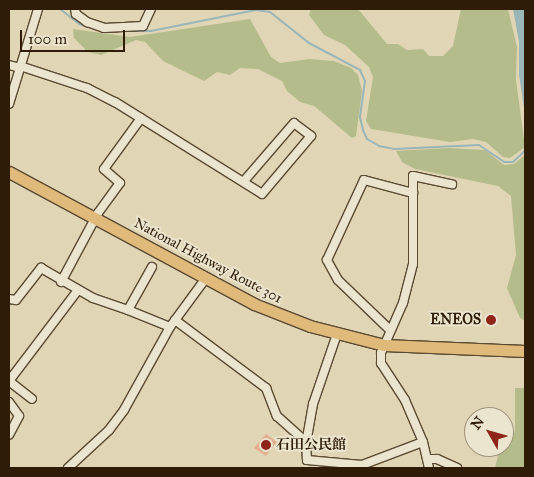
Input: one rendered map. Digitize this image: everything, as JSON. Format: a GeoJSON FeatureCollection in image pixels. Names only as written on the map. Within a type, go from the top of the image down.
{"type":"FeatureCollection","features":[{"type":"Feature","properties":{"kind":"highway","name":"National Highway Route 301"},"geometry":{"type":"LineString","coordinates":[[9,172],[271,312],[337,334],[384,345],[525,351]]}},
{"type":"Feature","properties":{"kind":"street"},"geometry":{"type":"LineString","coordinates":[[9,104],[38,9]]}},
{"type":"Feature","properties":{"kind":"street"},"geometry":{"type":"LineString","coordinates":[[75,9],[76,14],[87,22],[104,28],[143,26],[151,9]]}},
{"type":"Feature","properties":{"kind":"street"},"geometry":{"type":"LineString","coordinates":[[9,65],[88,88],[141,118],[262,194],[311,136],[294,123],[244,181]]}},
{"type":"Feature","properties":{"kind":"street"},"geometry":{"type":"LineString","coordinates":[[61,282],[96,219],[120,183],[104,169],[141,118]]}},
{"type":"Feature","properties":{"kind":"street"},"geometry":{"type":"LineString","coordinates":[[429,468],[423,442],[405,400],[381,363],[384,345],[403,303],[413,264],[413,193],[415,175],[452,184]]}},
{"type":"Feature","properties":{"kind":"street"},"geometry":{"type":"LineString","coordinates":[[390,330],[338,280],[327,260],[364,180],[413,193]]}},
{"type":"Feature","properties":{"kind":"street"},"geometry":{"type":"LineString","coordinates":[[128,310],[152,266]]}},
{"type":"Feature","properties":{"kind":"street"},"geometry":{"type":"LineString","coordinates":[[9,299],[16,300],[42,268],[61,282],[78,290],[170,327]]}},
{"type":"Feature","properties":{"kind":"street"},"geometry":{"type":"LineString","coordinates":[[68,468],[109,430],[124,410],[170,327],[206,278]]}},
{"type":"Feature","properties":{"kind":"street"},"geometry":{"type":"LineString","coordinates":[[32,398],[9,381],[78,290]]}},
{"type":"Feature","properties":{"kind":"street"},"geometry":{"type":"LineString","coordinates":[[175,320],[266,388],[277,416],[306,442]]}},
{"type":"Feature","properties":{"kind":"street"},"geometry":{"type":"LineString","coordinates":[[337,334],[314,399],[306,442],[307,460],[362,465],[423,442]]}},
{"type":"Feature","properties":{"kind":"street"},"geometry":{"type":"LineString","coordinates":[[9,402],[20,416],[9,435]]}},
{"type":"Feature","properties":{"kind":"street"},"geometry":{"type":"LineString","coordinates":[[428,459],[437,459],[458,468]]}},
{"type":"Feature","properties":{"kind":"green space"},"geometry":{"type":"Polygon","coordinates":[[[311,9],[358,9],[387,44],[398,44],[407,50],[423,49],[429,56],[443,56],[453,46],[461,9],[508,9],[517,47],[516,80],[525,147],[510,158],[503,157],[486,142],[473,139],[450,142],[371,129],[366,121],[373,77],[369,67],[345,45],[324,35],[309,15],[311,9]]]}},
{"type":"Feature","properties":{"kind":"green space"},"geometry":{"type":"Polygon","coordinates":[[[250,19],[271,57],[280,63],[309,59],[334,61],[351,68],[358,75],[362,91],[356,136],[352,138],[314,106],[300,102],[287,91],[282,81],[258,69],[240,68],[230,75],[217,72],[204,81],[163,61],[145,42],[136,40],[101,55],[88,52],[74,38],[73,29],[130,37],[250,19]]]}},
{"type":"Feature","properties":{"kind":"green space"},"geometry":{"type":"Polygon","coordinates":[[[448,148],[485,150],[504,165],[514,164],[525,155],[525,321],[520,318],[507,288],[516,255],[511,196],[498,186],[415,169],[402,162],[396,151],[448,148]]]}},
{"type":"Feature","properties":{"kind":"green space"},"geometry":{"type":"Polygon","coordinates":[[[515,388],[525,388],[525,468],[495,468],[498,457],[514,457],[515,388]]]}},
{"type":"Feature","properties":{"kind":"water"},"geometry":{"type":"Polygon","coordinates":[[[513,9],[525,9],[525,114],[519,75],[519,42],[513,9]]]}},
{"type":"Feature","properties":{"kind":"building","name":"石田公民館"},"geometry":{"type":"Polygon","coordinates":[[[266,434],[277,442],[266,456],[254,448],[266,434]]]}},
{"type":"Feature","properties":{"kind":"waterway"},"geometry":{"type":"LineString","coordinates":[[60,9],[79,24],[99,30]]}},
{"type":"Feature","properties":{"kind":"waterway"},"geometry":{"type":"LineString","coordinates":[[103,31],[151,31],[256,10],[270,12],[309,43],[360,70],[365,81],[360,117],[363,130],[367,139],[379,146],[394,149],[479,145],[504,162],[513,162],[525,151]]}},
{"type":"Feature","properties":{"kind":"place","name":"ENEOS"},"geometry":{"type":"Point","coordinates":[491,320]}},
{"type":"Feature","properties":{"kind":"place","name":"石田公民館"},"geometry":{"type":"Point","coordinates":[266,445]}}]}
